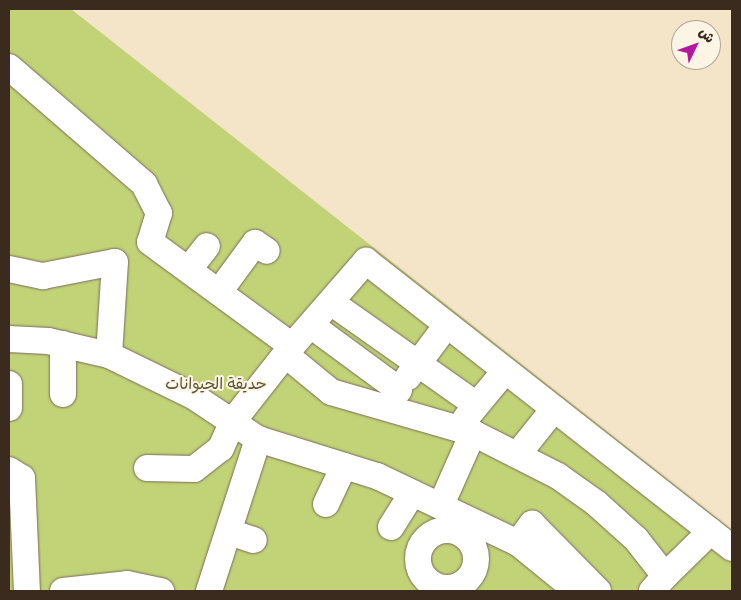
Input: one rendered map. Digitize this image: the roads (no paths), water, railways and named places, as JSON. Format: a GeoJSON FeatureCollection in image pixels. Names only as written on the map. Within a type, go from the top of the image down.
{"type":"FeatureCollection","features":[{"type":"Feature","properties":{"kind":"lane"},"geometry":{"type":"LineString","coordinates":[[9,67],[144,184],[159,213],[150,242],[219,292],[289,350],[331,392],[465,432],[518,454],[596,502],[636,539],[651,584],[711,532]]}},
{"type":"Feature","properties":{"kind":"lane"},"geometry":{"type":"LineString","coordinates":[[219,292],[255,242],[267,252]]}},
{"type":"Feature","properties":{"kind":"lane"},"geometry":{"type":"LineString","coordinates":[[188,269],[208,246]]}},
{"type":"Feature","properties":{"kind":"lane"},"geometry":{"type":"LineString","coordinates":[[147,468],[194,469],[221,448],[234,421],[289,350],[332,304],[366,260],[446,326],[732,548]]}},
{"type":"Feature","properties":{"kind":"lane"},"geometry":{"type":"LineString","coordinates":[[9,268],[43,276],[115,262],[109,355]]}},
{"type":"Feature","properties":{"kind":"lane"},"geometry":{"type":"LineString","coordinates":[[332,304],[475,404]]}},
{"type":"Feature","properties":{"kind":"lane"},"geometry":{"type":"LineString","coordinates":[[312,326],[394,412]]}},
{"type":"Feature","properties":{"kind":"lane"},"geometry":{"type":"LineString","coordinates":[[394,412],[417,364],[446,326]]}},
{"type":"Feature","properties":{"kind":"lane"},"geometry":{"type":"LineString","coordinates":[[9,339],[63,344],[109,355],[234,421],[258,439],[344,466],[441,505],[472,530],[478,563],[471,576],[455,585],[436,589],[419,574],[416,553],[421,544],[432,534],[472,530],[518,543],[577,591]]}},
{"type":"Feature","properties":{"kind":"lane"},"geometry":{"type":"LineString","coordinates":[[63,344],[63,394]]}},
{"type":"Feature","properties":{"kind":"lane"},"geometry":{"type":"LineString","coordinates":[[441,505],[475,404],[505,371]]}},
{"type":"Feature","properties":{"kind":"lane"},"geometry":{"type":"LineString","coordinates":[[9,384],[9,408]]}},
{"type":"Feature","properties":{"kind":"lane"},"geometry":{"type":"LineString","coordinates":[[518,454],[554,409]]}},
{"type":"Feature","properties":{"kind":"lane"},"geometry":{"type":"LineString","coordinates":[[209,591],[258,439]]}},
{"type":"Feature","properties":{"kind":"lane"},"geometry":{"type":"LineString","coordinates":[[326,504],[344,466]]}},
{"type":"Feature","properties":{"kind":"lane"},"geometry":{"type":"LineString","coordinates":[[9,470],[22,478],[16,515],[27,591]]}},
{"type":"Feature","properties":{"kind":"lane"},"geometry":{"type":"LineString","coordinates":[[391,527],[412,493]]}},
{"type":"Feature","properties":{"kind":"lane"},"geometry":{"type":"LineString","coordinates":[[518,543],[532,524],[598,591]]}},
{"type":"Feature","properties":{"kind":"lane"},"geometry":{"type":"LineString","coordinates":[[229,532],[254,540]]}},
{"type":"Feature","properties":{"kind":"lane"},"geometry":{"type":"LineString","coordinates":[[63,591],[127,584],[161,591]]}},
{"type":"Feature","properties":{"kind":"park label","name":"حديقة الحيوانات"},"geometry":{"type":"Point","coordinates":[216,385]}}]}
